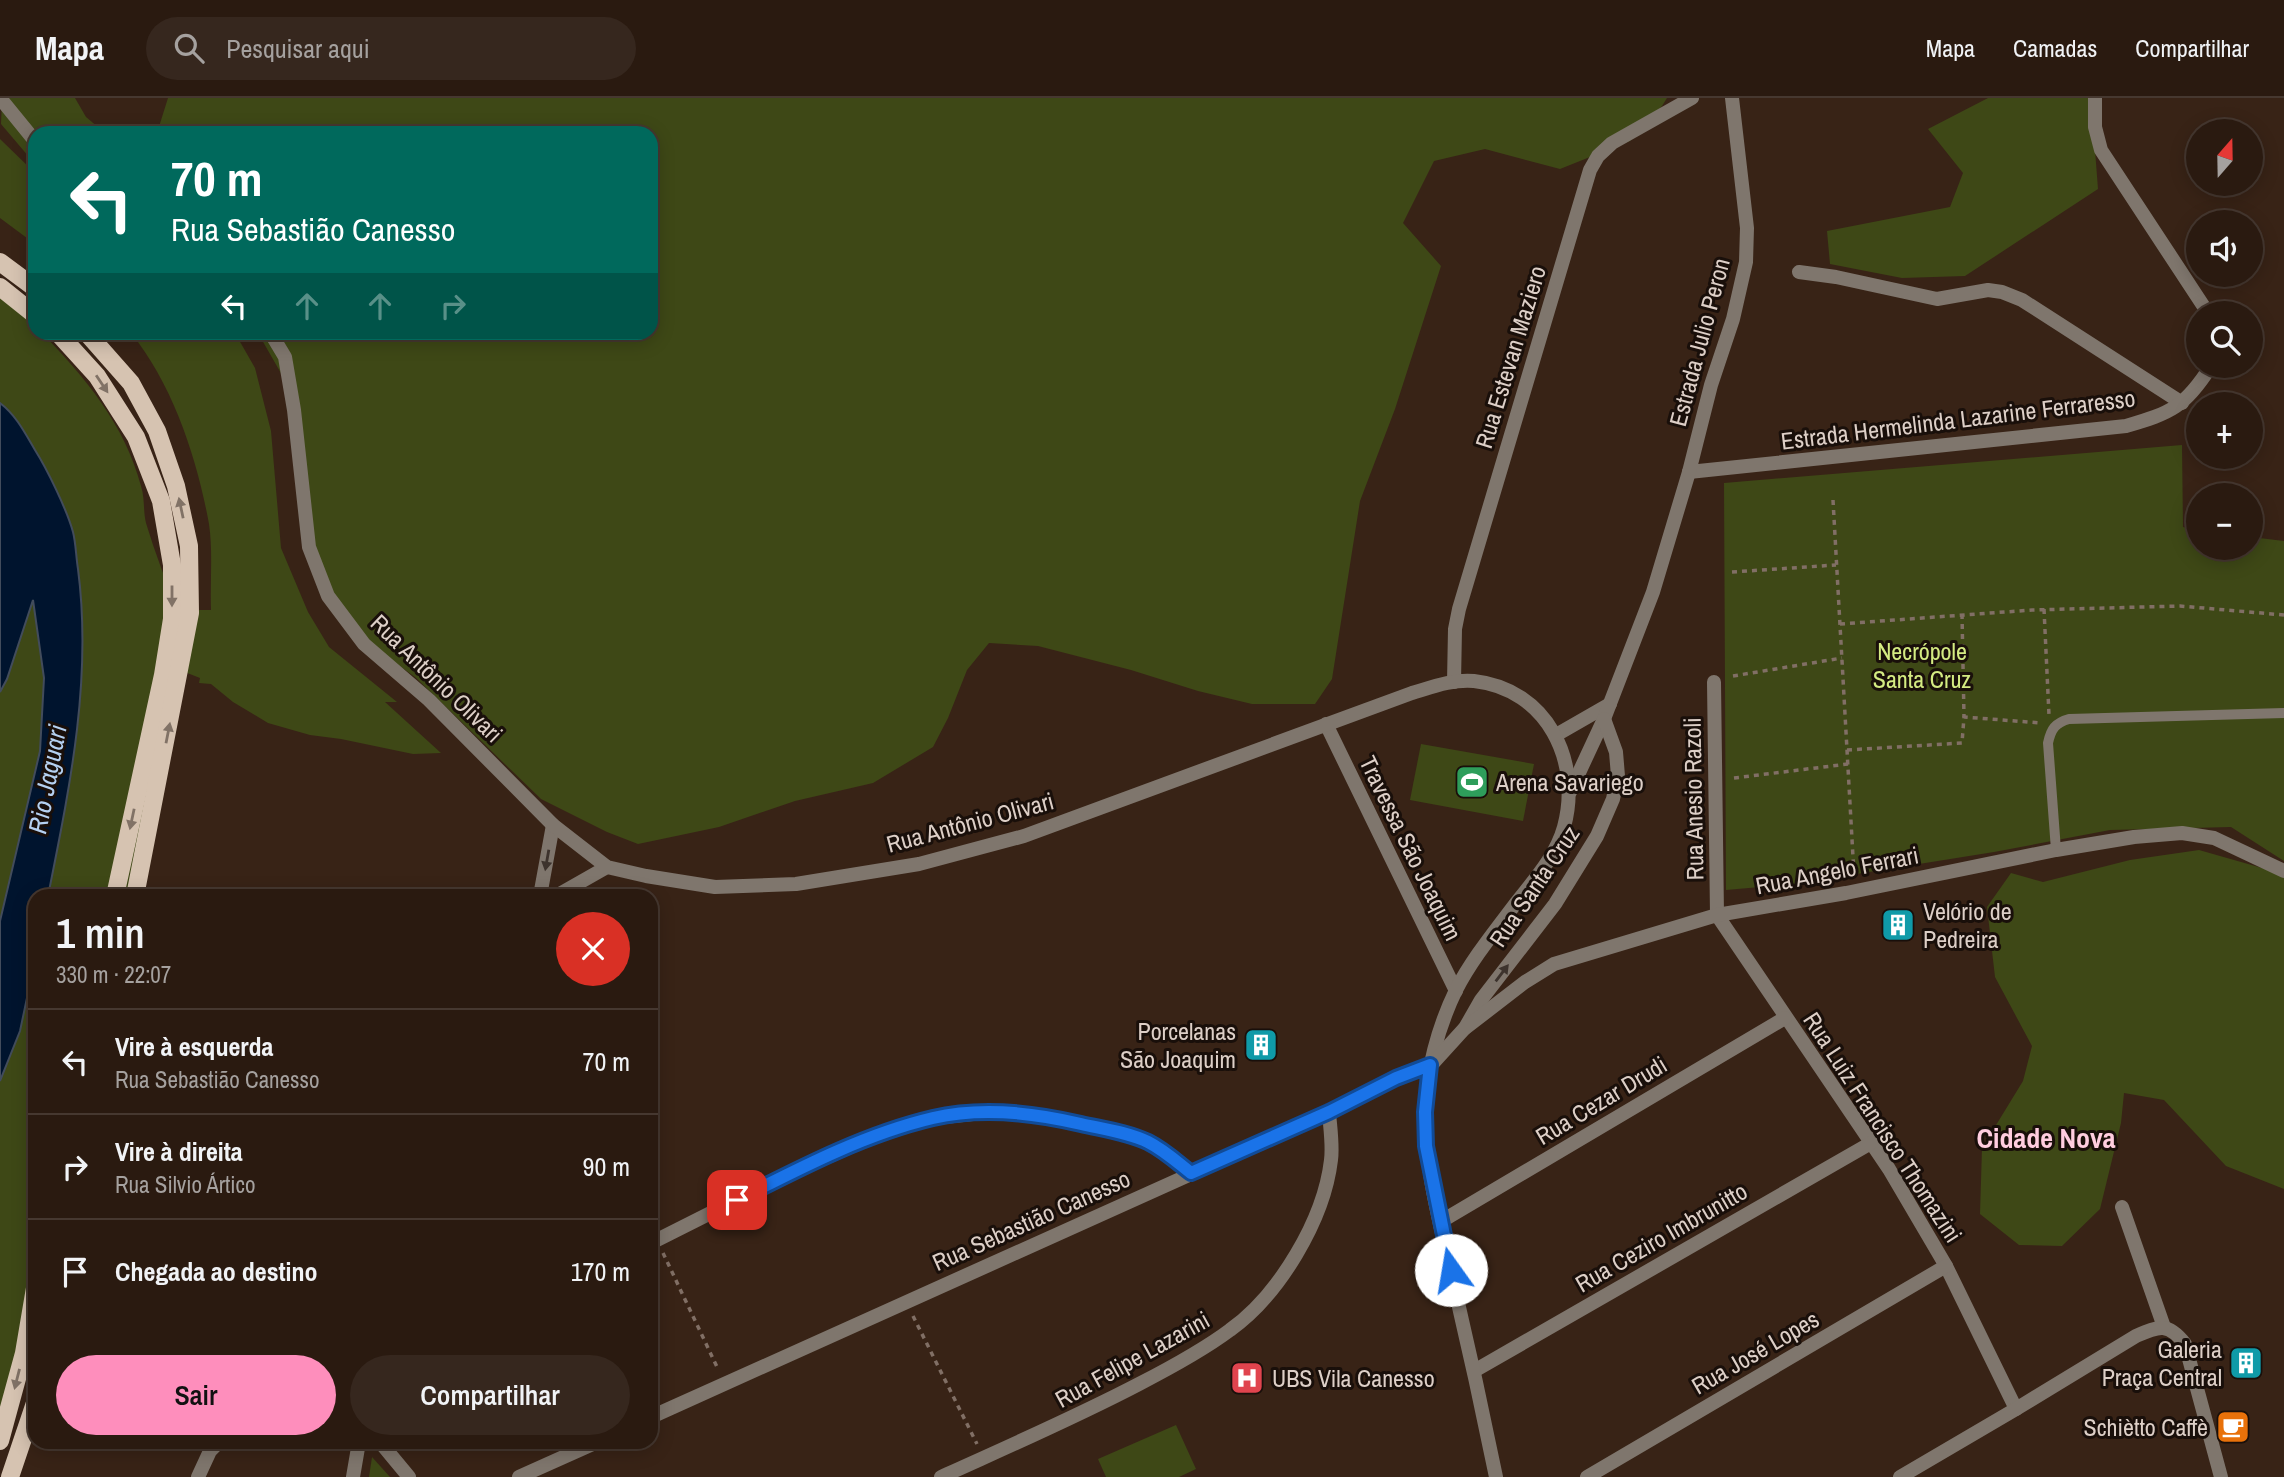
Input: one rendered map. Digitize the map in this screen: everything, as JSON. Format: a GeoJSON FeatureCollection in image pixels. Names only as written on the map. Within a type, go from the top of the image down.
{"type":"FeatureCollection","features":[{"type":"Feature","properties":{"kind":"main road"},"geometry":{"type":"LineString","coordinates":[[0,261],[28,283]]}},
{"type":"Feature","properties":{"kind":"main road"},"geometry":{"type":"LineString","coordinates":[[0,287],[28,309]]}},
{"type":"Feature","properties":{"kind":"main road"},"geometry":{"type":"LineString","coordinates":[[64,340],[97,376],[136,437],[161,501],[172,565],[172,618],[163,675],[117,889]]}},
{"type":"Feature","properties":{"kind":"main road"},"geometry":{"type":"LineString","coordinates":[[93,340],[131,383],[157,431],[176,485],[189,546],[190,614],[136,889]]}},
{"type":"Feature","properties":{"kind":"main road"},"geometry":{"type":"LineString","coordinates":[[0,1441],[28,1329]]}},
{"type":"Feature","properties":{"kind":"main road"},"geometry":{"type":"LineString","coordinates":[[10,1477],[28,1424]]}},
{"type":"Feature","properties":{"kind":"street"},"geometry":{"type":"LineString","coordinates":[[0,98],[28,132]]}},
{"type":"Feature","properties":{"kind":"street","name":"Rua Estevan Maziero"},"geometry":{"type":"LineString","coordinates":[[1454,682],[1455,629],[1459,609],[1590,170],[1598,156],[1612,144],[1692,98]]}},
{"type":"Feature","properties":{"kind":"street","name":"Estrada Julio Peron"},"geometry":{"type":"LineString","coordinates":[[1570,792],[1604,719],[1653,592],[1689,472],[1711,385],[1733,319],[1746,262],[1747,228],[1732,98]]}},
{"type":"Feature","properties":{"kind":"street"},"geometry":{"type":"LineString","coordinates":[[2095,98],[2095,127],[2101,150],[2200,301]]}},
{"type":"Feature","properties":{"kind":"street"},"geometry":{"type":"LineString","coordinates":[[1799,272],[1836,277],[1937,299],[1988,290],[2002,292],[2022,300],[2182,403]]}},
{"type":"Feature","properties":{"kind":"street","name":"Rua Antônio Olivari"},"geometry":{"type":"LineString","coordinates":[[275,340],[285,357],[294,410],[309,547],[328,596],[363,644],[429,700],[554,825],[607,867],[715,887],[796,884],[919,864],[1024,836],[1412,693],[1454,682],[1475,681],[1508,691],[1537,710],[1556,735],[1565,758],[1570,792],[1564,829],[1548,861],[1476,956],[1455,991],[1430,1065],[1425,1112],[1426,1146],[1440,1222],[1496,1477]]}},
{"type":"Feature","properties":{"kind":"street","name":"Estrada Hermelinda Lazarine Ferraresso"},"geometry":{"type":"LineString","coordinates":[[1689,472],[2126,426],[2159,417],[2182,403],[2202,378]]}},
{"type":"Feature","properties":{"kind":"street","name":"Rua Anesio Razoli"},"geometry":{"type":"LineString","coordinates":[[1714,682],[1717,915]]}},
{"type":"Feature","properties":{"kind":"street"},"geometry":{"type":"LineString","coordinates":[[1556,735],[1610,704]]}},
{"type":"Feature","properties":{"kind":"street","name":"Rua Santa Cruz"},"geometry":{"type":"LineString","coordinates":[[1464,1029],[1481,1000],[1555,904],[1597,836],[1614,799],[1618,776],[1616,752],[1604,719]]}},
{"type":"Feature","properties":{"kind":"street","name":"Travessa São Joaquim"},"geometry":{"type":"LineString","coordinates":[[1326,724],[1455,991]]}},
{"type":"Feature","properties":{"kind":"street"},"geometry":{"type":"LineString","coordinates":[[541,889],[554,825]]}},
{"type":"Feature","properties":{"kind":"street","name":"Rua Angelo Ferrari"},"geometry":{"type":"LineString","coordinates":[[1430,1065],[1464,1029],[1525,982],[1554,964],[1717,915],[2134,837],[2182,834],[2214,838],[2284,871]]}},
{"type":"Feature","properties":{"kind":"street"},"geometry":{"type":"LineString","coordinates":[[568,889],[607,867]]}},
{"type":"Feature","properties":{"kind":"street","name":"Rua Luiz Francisco Thomazini"},"geometry":{"type":"LineString","coordinates":[[1717,915],[1871,1143],[1946,1266],[2016,1409]]}},
{"type":"Feature","properties":{"kind":"street","name":"Rua Cezar Drudi"},"geometry":{"type":"LineString","coordinates":[[1440,1222],[1785,1018]]}},
{"type":"Feature","properties":{"kind":"street","name":"Rua Sebastião Canesso"},"geometry":{"type":"LineString","coordinates":[[658,1414],[1329,1112],[1396,1078],[1430,1065]]}},
{"type":"Feature","properties":{"kind":"street"},"geometry":{"type":"LineString","coordinates":[[658,1240],[778,1179],[877,1135],[935,1118],[991,1112],[1061,1119],[1147,1141],[1166,1152],[1191,1173]]}},
{"type":"Feature","properties":{"kind":"street","name":"Rua Felipe Lazarini"},"geometry":{"type":"LineString","coordinates":[[940,1477],[1083,1414],[1183,1361],[1232,1329],[1276,1286],[1301,1247],[1322,1200],[1332,1158],[1329,1112]]}},
{"type":"Feature","properties":{"kind":"street","name":"Rua Ceziro Imbrunitto"},"geometry":{"type":"LineString","coordinates":[[1474,1371],[1871,1143]]}},
{"type":"Feature","properties":{"kind":"street"},"geometry":{"type":"LineString","coordinates":[[2122,1207],[2164,1327],[2177,1335],[2185,1345],[2221,1477]]}},
{"type":"Feature","properties":{"kind":"street","name":"Rua José Lopes"},"geometry":{"type":"LineString","coordinates":[[1587,1477],[1946,1266]]}},
{"type":"Feature","properties":{"kind":"street"},"geometry":{"type":"LineString","coordinates":[[1900,1477],[2136,1336],[2164,1327]]}},
{"type":"Feature","properties":{"kind":"street"},"geometry":{"type":"LineString","coordinates":[[198,1477],[212,1449]]}},
{"type":"Feature","properties":{"kind":"street"},"geometry":{"type":"LineString","coordinates":[[353,1477],[358,1449]]}},
{"type":"Feature","properties":{"kind":"street"},"geometry":{"type":"LineString","coordinates":[[386,1449],[410,1477]]}},
{"type":"Feature","properties":{"kind":"street"},"geometry":{"type":"LineString","coordinates":[[519,1477],[581,1449]]}},
{"type":"Feature","properties":{"kind":"lane"},"geometry":{"type":"LineString","coordinates":[[2056,850],[2048,743],[2050,732],[2058,723],[2069,719],[2284,713]]}},
{"type":"Feature","properties":{"kind":"path"},"geometry":{"type":"LineString","coordinates":[[1833,500],[1855,891]]}},
{"type":"Feature","properties":{"kind":"path"},"geometry":{"type":"LineString","coordinates":[[1732,572],[1836,565]]}},
{"type":"Feature","properties":{"kind":"path"},"geometry":{"type":"LineString","coordinates":[[1840,624],[2044,609],[2180,606],[2284,615]]}},
{"type":"Feature","properties":{"kind":"path"},"geometry":{"type":"LineString","coordinates":[[1964,717],[2048,723],[2044,609]]}},
{"type":"Feature","properties":{"kind":"path"},"geometry":{"type":"LineString","coordinates":[[1847,750],[1962,743],[1962,614]]}},
{"type":"Feature","properties":{"kind":"path"},"geometry":{"type":"LineString","coordinates":[[1733,676],[1842,658]]}},
{"type":"Feature","properties":{"kind":"path"},"geometry":{"type":"LineString","coordinates":[[1734,778],[1848,764]]}},
{"type":"Feature","properties":{"kind":"path"},"geometry":{"type":"LineString","coordinates":[[658,1250],[725,1384]]}},
{"type":"Feature","properties":{"kind":"path"},"geometry":{"type":"LineString","coordinates":[[906,1302],[983,1458]]}},
{"type":"Feature","properties":{"kind":"green space"},"geometry":{"type":"Polygon","coordinates":[[[2,98],[75,98],[86,117],[97,126],[28,126],[28,156],[1,124],[2,98]]]}},
{"type":"Feature","properties":{"kind":"green space"},"geometry":{"type":"Polygon","coordinates":[[[168,98],[1667,98],[1630,141],[1560,169],[1485,149],[1434,161],[1403,223],[1441,266],[1395,409],[1360,501],[1332,679],[1315,704],[1252,704],[1038,646],[989,643],[967,670],[933,747],[873,783],[795,801],[719,827],[638,844],[607,832],[541,799],[415,677],[369,644],[315,568],[282,375],[262,340],[658,340],[658,126],[159,126],[168,98]]]}},
{"type":"Feature","properties":{"kind":"green space"},"geometry":{"type":"Polygon","coordinates":[[[1988,98],[2091,98],[2098,189],[1965,276],[1902,278],[1830,264],[1827,231],[1950,207],[1963,173],[1928,129],[1988,98]]]}},
{"type":"Feature","properties":{"kind":"green space"},"geometry":{"type":"Polygon","coordinates":[[[0,139],[28,166],[28,239],[0,218],[0,139]]]}},
{"type":"Feature","properties":{"kind":"green space"},"geometry":{"type":"Polygon","coordinates":[[[0,290],[28,318],[28,340],[48,340],[88,385],[114,422],[134,464],[142,491],[146,523],[178,610],[211,610],[209,524],[198,474],[171,399],[136,340],[239,340],[255,368],[271,431],[281,548],[308,612],[329,647],[397,702],[385,702],[441,753],[413,754],[310,735],[268,723],[233,702],[211,684],[199,683],[200,678],[172,667],[129,889],[28,889],[28,1374],[0,1436],[0,593],[35,603],[0,405],[0,290]]]}},
{"type":"Feature","properties":{"kind":"green space","name":"Necrópole Santa Cruz"},"geometry":{"type":"Polygon","coordinates":[[[2182,445],[2186,560],[2263,560],[2263,538],[2284,541],[2284,861],[2231,827],[2110,830],[1994,852],[1794,884],[1726,890],[1724,483],[2182,445]]]}},
{"type":"Feature","properties":{"kind":"green space","name":"Arena Savariego"},"geometry":{"type":"Polygon","coordinates":[[[1421,744],[1534,764],[1523,821],[1410,800],[1421,744]]]}},
{"type":"Feature","properties":{"kind":"green space"},"geometry":{"type":"Polygon","coordinates":[[[2199,850],[2276,872],[2284,878],[2284,1189],[2226,1166],[2164,1100],[2124,1093],[2121,1123],[2100,1209],[2062,1246],[2019,1245],[1980,1214],[1982,1148],[2023,1081],[2032,1046],[1995,977],[1987,907],[2011,873],[2043,882],[2130,860],[2199,850]]]}},
{"type":"Feature","properties":{"kind":"green space"},"geometry":{"type":"Polygon","coordinates":[[[1176,1425],[1196,1469],[1179,1477],[1106,1477],[1098,1459],[1176,1425]]]}},
{"type":"Feature","properties":{"kind":"green space"},"geometry":{"type":"Polygon","coordinates":[[[372,1457],[390,1477],[369,1477],[372,1457]]]}},
{"type":"Feature","properties":{"kind":"water","name":"Rio Jaguari"},"geometry":{"type":"Polygon","coordinates":[[[0,403],[24,431],[40,458],[70,523],[82,609],[82,649],[77,728],[58,847],[49,889],[28,889],[28,993],[20,1031],[0,1081],[0,921],[40,751],[44,678],[33,600],[7,679],[0,692],[0,403]]]}},
{"type":"Feature","properties":{"kind":"place","name":"Arena Savariego"},"geometry":{"type":"Point","coordinates":[1472,782]}},
{"type":"Feature","properties":{"kind":"place","name":"Velório de Pedreira"},"geometry":{"type":"Point","coordinates":[1898,925]}},
{"type":"Feature","properties":{"kind":"place","name":"Porcelanas São Joaquim"},"geometry":{"type":"Point","coordinates":[1261,1045]}},
{"type":"Feature","properties":{"kind":"place","name":"Galeria Praça Central"},"geometry":{"type":"Point","coordinates":[2246,1363]}},
{"type":"Feature","properties":{"kind":"place","name":"UBS Vila Canesso"},"geometry":{"type":"Point","coordinates":[1247,1378]}},
{"type":"Feature","properties":{"kind":"place","name":"Schiètto Caffè"},"geometry":{"type":"Point","coordinates":[2233,1427]}},
{"type":"Feature","properties":{"kind":"district","name":"Cidade Nova"},"geometry":{"type":"Point","coordinates":[2046,1138]}},
{"type":"Feature","properties":{"kind":"route"},"geometry":{"type":"LineString","coordinates":[[737,1200],[877,1135],[935,1118],[991,1112],[1061,1119],[1124,1133],[1147,1141],[1166,1152],[1191,1173],[1329,1112],[1396,1078],[1430,1065],[1425,1112],[1426,1146],[1451,1270]]}}]}
